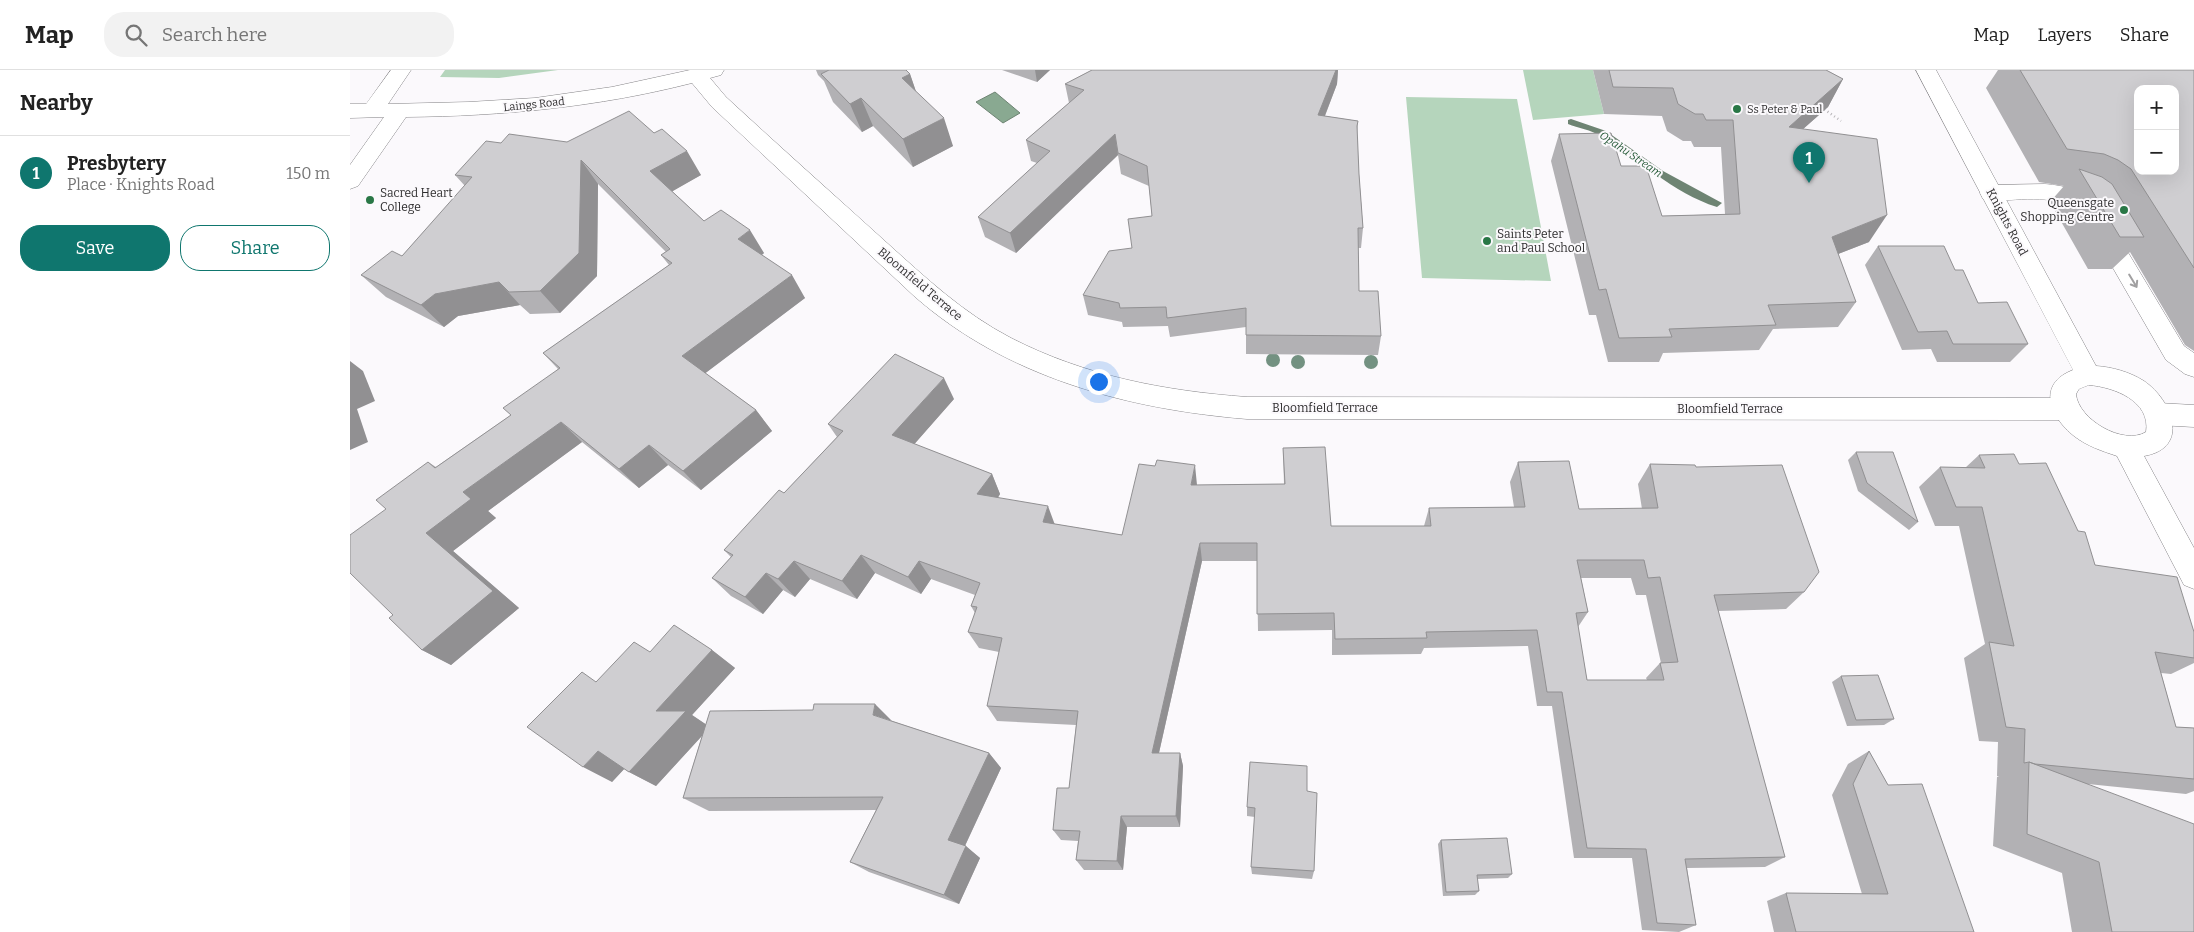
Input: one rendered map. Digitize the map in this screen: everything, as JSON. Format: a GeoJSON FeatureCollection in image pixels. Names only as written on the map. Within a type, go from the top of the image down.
{"type":"FeatureCollection","features":[{"type":"Feature","properties":{"kind":"street"},"geometry":{"type":"LineString","coordinates":[[372,111],[400,70]]}},
{"type":"Feature","properties":{"kind":"street","name":"Knights Road"},"geometry":{"type":"LineString","coordinates":[[1926,70],[2088,375]]}},
{"type":"Feature","properties":{"kind":"street","name":"Laings Road"},"geometry":{"type":"LineString","coordinates":[[350,111],[509,107],[562,101],[705,72]]}},
{"type":"Feature","properties":{"kind":"street","name":"Bloomfield Terrace"},"geometry":{"type":"LineString","coordinates":[[705,72],[719,102],[930,296],[969,326],[1020,355],[1091,382],[1188,404],[1247,408],[2066,409]]}},
{"type":"Feature","properties":{"kind":"street"},"geometry":{"type":"LineString","coordinates":[[350,181],[400,110]]}},
{"type":"Feature","properties":{"kind":"street"},"geometry":{"type":"LineString","coordinates":[[1991,193],[2062,192],[2081,199],[2098,222],[2175,353],[2194,366]]}},
{"type":"Feature","properties":{"kind":"street"},"geometry":{"type":"LineString","coordinates":[[2088,375],[2105,376],[2123,382],[2140,392],[2153,405],[2158,414],[2161,431],[2154,441],[2142,447],[2126,448],[2096,439],[2073,420],[2066,409],[2063,399],[2064,390],[2069,382],[2077,377],[2088,375]]}},
{"type":"Feature","properties":{"kind":"street"},"geometry":{"type":"LineString","coordinates":[[2158,414],[2194,416]]}},
{"type":"Feature","properties":{"kind":"street"},"geometry":{"type":"LineString","coordinates":[[2126,448],[2194,576]]}},
{"type":"Feature","properties":{"kind":"path"},"geometry":{"type":"LineString","coordinates":[[1819,106],[1841,121]]}},
{"type":"Feature","properties":{"kind":"shaded area"},"geometry":{"type":"Polygon","coordinates":[[[445,70],[558,70],[499,78],[440,77],[445,70]]]}},
{"type":"Feature","properties":{"kind":"shaded area"},"geometry":{"type":"Polygon","coordinates":[[[1523,70],[1593,70],[1604,114],[1533,120],[1523,70]]]}},
{"type":"Feature","properties":{"kind":"shaded area"},"geometry":{"type":"Polygon","coordinates":[[[995,92],[1020,113],[1003,123],[976,102],[995,92]]]}},
{"type":"Feature","properties":{"kind":"shaded area"},"geometry":{"type":"Polygon","coordinates":[[[1406,97],[1517,99],[1551,281],[1422,278],[1406,97]]]}},
{"type":"Feature","properties":{"kind":"building"},"geometry":{"type":"Polygon","coordinates":[[[829,70],[906,70],[910,74],[902,78],[944,118],[903,139],[861,98],[850,104],[821,74],[829,70]]]}},
{"type":"Feature","properties":{"kind":"building"},"geometry":{"type":"Polygon","coordinates":[[[1092,70],[1336,70],[1318,115],[1358,121],[1363,228],[1358,228],[1359,291],[1378,291],[1381,336],[1246,335],[1246,308],[1167,318],[1166,307],[1120,308],[1119,303],[1083,295],[1109,251],[1132,248],[1128,219],[1152,216],[1147,166],[1118,153],[1115,134],[1010,233],[978,217],[1050,151],[1026,140],[1084,90],[1065,84],[1092,70]]]}},
{"type":"Feature","properties":{"kind":"building"},"geometry":{"type":"Polygon","coordinates":[[[1609,70],[1826,70],[1843,79],[1789,127],[1877,139],[1887,215],[1832,237],[1856,302],[1768,305],[1776,325],[1669,329],[1672,337],[1619,338],[1606,289],[1599,290],[1559,134],[1611,133],[1621,166],[1646,166],[1662,216],[1740,214],[1733,120],[1706,120],[1703,114],[1695,114],[1678,104],[1673,88],[1613,87],[1609,70]]]}},
{"type":"Feature","properties":{"kind":"building"},"geometry":{"type":"Polygon","coordinates":[[[2020,70],[2194,70],[2194,268],[2135,175],[2179,175],[2179,85],[2134,85],[2134,174],[2131,169],[2118,160],[2104,154],[2067,149],[2020,70]]]}},
{"type":"Feature","properties":{"kind":"building"},"geometry":{"type":"Polygon","coordinates":[[[629,111],[654,133],[662,129],[687,151],[650,171],[704,221],[721,210],[750,230],[738,239],[792,275],[682,356],[756,410],[683,471],[649,445],[619,469],[561,422],[463,492],[471,499],[426,533],[493,591],[422,650],[389,618],[393,615],[350,573],[350,535],[386,509],[376,500],[428,462],[435,468],[511,415],[503,408],[560,368],[543,353],[672,263],[661,255],[670,249],[581,160],[579,253],[540,291],[509,292],[499,282],[435,294],[421,305],[361,275],[392,251],[402,256],[472,177],[455,175],[486,141],[501,143],[509,134],[567,142],[629,111]]]}},
{"type":"Feature","properties":{"kind":"building"},"geometry":{"type":"Polygon","coordinates":[[[2079,169],[2102,177],[2112,184],[2144,237],[2120,237],[2079,169]]]}},
{"type":"Feature","properties":{"kind":"building"},"geometry":{"type":"Polygon","coordinates":[[[1878,246],[1944,246],[1955,270],[1963,270],[1978,303],[2007,302],[2028,344],[1953,344],[1947,331],[1918,332],[1878,246]]]}},
{"type":"Feature","properties":{"kind":"building"},"geometry":{"type":"Polygon","coordinates":[[[895,354],[944,378],[892,435],[992,474],[977,494],[1048,506],[1043,522],[1122,535],[1139,464],[1155,466],[1157,460],[1195,465],[1191,485],[1285,484],[1283,448],[1325,447],[1331,526],[1431,526],[1429,508],[1525,507],[1518,462],[1569,461],[1579,509],[1658,508],[1650,464],[1695,465],[1696,467],[1782,465],[1819,572],[1804,592],[1714,595],[1785,857],[1685,859],[1696,925],[1657,923],[1646,849],[1587,848],[1562,692],[1547,692],[1537,630],[1426,632],[1427,638],[1335,639],[1334,613],[1257,614],[1257,543],[1200,543],[1152,753],[1180,753],[1176,816],[1121,816],[1117,861],[1076,860],[1080,831],[1053,830],[1057,788],[1069,788],[1078,711],[987,706],[1002,638],[968,632],[977,607],[971,606],[980,583],[919,561],[908,577],[861,555],[842,581],[794,561],[778,579],[766,573],[745,597],[712,578],[733,555],[724,550],[779,490],[784,493],[843,431],[828,424],[895,354]],[[1577,560],[1588,612],[1576,613],[1587,680],[1664,680],[1660,663],[1678,662],[1660,577],[1648,578],[1644,560],[1577,560]]]}},
{"type":"Feature","properties":{"kind":"building"},"geometry":{"type":"Polygon","coordinates":[[[1856,452],[1893,452],[1918,522],[1867,483],[1856,452]]]}},
{"type":"Feature","properties":{"kind":"building"},"geometry":{"type":"Polygon","coordinates":[[[2014,454],[2019,464],[2046,463],[2078,531],[2085,532],[2095,565],[2177,577],[2194,632],[2194,658],[2155,652],[2176,727],[2194,728],[2194,779],[2024,763],[2025,729],[2006,727],[1989,642],[2014,646],[1982,507],[1956,507],[1940,467],[1985,468],[1979,455],[2014,454]]]}},
{"type":"Feature","properties":{"kind":"building"},"geometry":{"type":"Polygon","coordinates":[[[674,625],[712,650],[656,711],[686,711],[629,772],[598,751],[583,767],[527,727],[582,672],[596,682],[634,642],[650,652],[674,625]]]}},
{"type":"Feature","properties":{"kind":"building"},"geometry":{"type":"Polygon","coordinates":[[[1878,675],[1894,719],[1856,720],[1841,676],[1878,675]]]}},
{"type":"Feature","properties":{"kind":"building"},"geometry":{"type":"Polygon","coordinates":[[[814,704],[875,704],[873,715],[989,753],[948,840],[966,846],[944,895],[850,862],[883,797],[683,798],[710,711],[813,710],[814,704]]]}},
{"type":"Feature","properties":{"kind":"building"},"geometry":{"type":"Polygon","coordinates":[[[1869,751],[1888,785],[1922,784],[1974,932],[1796,932],[1786,893],[1888,894],[1853,784],[1869,751]]]}},
{"type":"Feature","properties":{"kind":"building"},"geometry":{"type":"Polygon","coordinates":[[[1250,762],[1307,766],[1307,791],[1317,793],[1314,871],[1251,867],[1255,808],[1247,807],[1250,762]]]}},
{"type":"Feature","properties":{"kind":"building"},"geometry":{"type":"Polygon","coordinates":[[[2029,762],[2194,824],[2194,932],[2112,932],[2099,862],[2027,834],[2029,762]]]}},
{"type":"Feature","properties":{"kind":"building"},"geometry":{"type":"Polygon","coordinates":[[[1507,838],[1512,874],[1477,875],[1479,891],[1446,892],[1441,840],[1507,838]]]}},
{"type":"Feature","properties":{"kind":"waterway","name":"Opahu Stream"},"geometry":{"type":"LineString","coordinates":[[1571,122],[1603,133],[1659,173],[1701,197],[1717,203]]}},
{"type":"Feature","properties":{"kind":"place","name":"Ss Peter & Paul"},"geometry":{"type":"Point","coordinates":[1737,109]}},
{"type":"Feature","properties":{"kind":"place","name":"Presbytery"},"geometry":{"type":"Point","coordinates":[1809,183]}},
{"type":"Feature","properties":{"kind":"place","name":"Sacred Heart College"},"geometry":{"type":"Point","coordinates":[370,200]}},
{"type":"Feature","properties":{"kind":"place","name":"Queensgate Shopping Centre"},"geometry":{"type":"Point","coordinates":[2124,210]}},
{"type":"Feature","properties":{"kind":"place","name":"Saints Peter and Paul School"},"geometry":{"type":"Point","coordinates":[1487,241]}}]}
